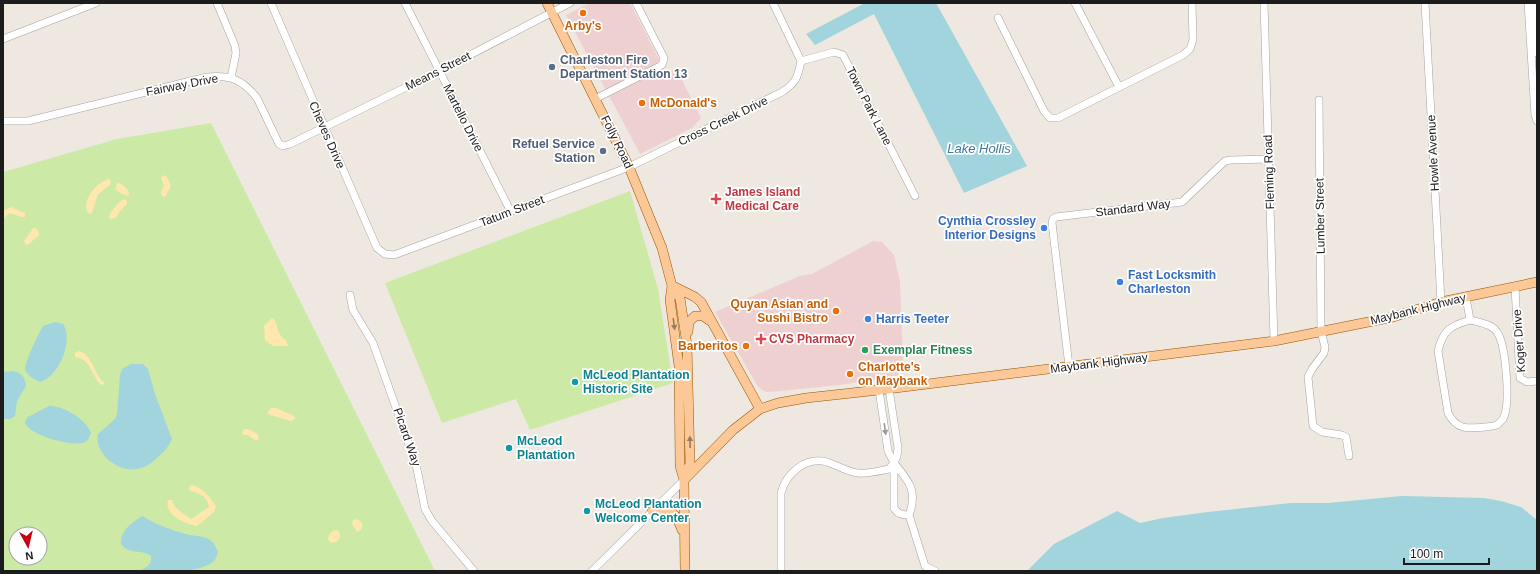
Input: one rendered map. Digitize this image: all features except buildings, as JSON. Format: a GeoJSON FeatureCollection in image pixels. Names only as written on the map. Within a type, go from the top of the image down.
{"type":"FeatureCollection","features":[{"type":"Feature","properties":{"kind":"main road","name":"Folly Road"},"geometry":{"type":"LineString","coordinates":[[547,3],[629,167],[662,248],[672,286],[680,298],[687,345],[690,464],[684,480]]}},
{"type":"Feature","properties":{"kind":"main road","name":"Maybank Highway"},"geometry":{"type":"LineString","coordinates":[[684,480],[733,430],[760,409],[778,403],[806,398],[1274,341],[1393,317],[1442,302],[1537,282]]}},
{"type":"Feature","properties":{"kind":"main road","name":"Folly Road"},"geometry":{"type":"LineString","coordinates":[[672,286],[670,300],[679,366],[680,466],[684,480],[685,571]]}},
{"type":"Feature","properties":{"kind":"main road"},"geometry":{"type":"LineString","coordinates":[[672,286],[695,297],[701,302],[760,409]]}},
{"type":"Feature","properties":{"kind":"main road"},"geometry":{"type":"LineString","coordinates":[[687,345],[688,328],[692,318],[695,316],[703,316],[713,322]]}},
{"type":"Feature","properties":{"kind":"main road"},"geometry":{"type":"LineString","coordinates":[[652,511],[663,509],[669,510],[675,514],[685,537]]}},
{"type":"Feature","properties":{"kind":"street"},"geometry":{"type":"LineString","coordinates":[[3,39],[96,3]]}},
{"type":"Feature","properties":{"kind":"street"},"geometry":{"type":"LineString","coordinates":[[217,3],[236,46],[231,78]]}},
{"type":"Feature","properties":{"kind":"street","name":"Cheves Drive"},"geometry":{"type":"LineString","coordinates":[[271,3],[378,248],[385,254],[394,255]]}},
{"type":"Feature","properties":{"kind":"street","name":"Martello Drive"},"geometry":{"type":"LineString","coordinates":[[405,3],[511,212]]}},
{"type":"Feature","properties":{"kind":"street","name":"Means Street"},"geometry":{"type":"LineString","coordinates":[[324,127],[439,71],[570,3]]}},
{"type":"Feature","properties":{"kind":"street"},"geometry":{"type":"LineString","coordinates":[[596,99],[662,65],[664,61],[664,58],[636,3]]}},
{"type":"Feature","properties":{"kind":"street"},"geometry":{"type":"LineString","coordinates":[[1075,3],[1119,87]]}},
{"type":"Feature","properties":{"kind":"street"},"geometry":{"type":"LineString","coordinates":[[998,18],[1044,111],[1050,118],[1058,118],[1183,55],[1190,49],[1193,40],[1192,3]]}},
{"type":"Feature","properties":{"kind":"street","name":"Fleming Road"},"geometry":{"type":"LineString","coordinates":[[1264,3],[1274,341]]}},
{"type":"Feature","properties":{"kind":"street","name":"Howle Avenue"},"geometry":{"type":"LineString","coordinates":[[1425,3],[1442,302]]}},
{"type":"Feature","properties":{"kind":"street"},"geometry":{"type":"LineString","coordinates":[[1528,3],[1535,115],[1537,121]]}},
{"type":"Feature","properties":{"kind":"street"},"geometry":{"type":"LineString","coordinates":[[1534,3],[1537,53]]}},
{"type":"Feature","properties":{"kind":"street"},"geometry":{"type":"LineString","coordinates":[[776,4],[801,61]]}},
{"type":"Feature","properties":{"kind":"street","name":"Town Park Lane"},"geometry":{"type":"LineString","coordinates":[[801,61],[834,52],[843,55],[915,196]]}},
{"type":"Feature","properties":{"kind":"street","name":"Cross Creek Drive"},"geometry":{"type":"LineString","coordinates":[[629,167],[782,92],[795,82],[798,76],[801,61]]}},
{"type":"Feature","properties":{"kind":"street","name":"Fairway Drive"},"geometry":{"type":"LineString","coordinates":[[3,121],[28,120],[207,77],[219,76],[231,78],[244,85],[256,98],[279,144],[283,146],[324,127]]}},
{"type":"Feature","properties":{"kind":"street","name":"Lumber Street"},"geometry":{"type":"LineString","coordinates":[[1319,100],[1321,331],[1325,347],[1324,353],[1308,377],[1313,426],[1322,432],[1346,437],[1349,456]]}},
{"type":"Feature","properties":{"kind":"street","name":"Standard Way"},"geometry":{"type":"LineString","coordinates":[[1069,366],[1052,223],[1053,219],[1056,217],[1182,202],[1225,161],[1269,159]]}},
{"type":"Feature","properties":{"kind":"street","name":"Tatum Street"},"geometry":{"type":"LineString","coordinates":[[394,255],[629,167]]}},
{"type":"Feature","properties":{"kind":"street","name":"Koger Drive"},"geometry":{"type":"LineString","coordinates":[[1515,287],[1520,378],[1526,382],[1537,381]]}},
{"type":"Feature","properties":{"kind":"street","name":"Picard Way"},"geometry":{"type":"LineString","coordinates":[[350,295],[353,310],[373,343],[416,464],[426,509],[432,522],[474,571]]}},
{"type":"Feature","properties":{"kind":"street"},"geometry":{"type":"LineString","coordinates":[[1466,297],[1470,320]]}},
{"type":"Feature","properties":{"kind":"street","name":"Koger Drive"},"geometry":{"type":"LineString","coordinates":[[1470,320],[1490,326],[1497,331],[1501,342],[1507,374],[1507,405],[1503,419],[1497,425],[1470,428],[1462,427],[1452,420],[1448,413],[1438,351],[1440,341],[1450,327],[1470,320]]}},
{"type":"Feature","properties":{"kind":"street"},"geometry":{"type":"LineString","coordinates":[[781,571],[781,493],[784,484],[793,472],[808,462],[817,461],[826,462],[858,473],[889,469],[894,463],[898,448],[889,389]]}},
{"type":"Feature","properties":{"kind":"street"},"geometry":{"type":"LineString","coordinates":[[879,390],[888,451],[894,463],[908,480],[913,492],[913,501],[909,515],[924,568],[935,571]]}},
{"type":"Feature","properties":{"kind":"street"},"geometry":{"type":"LineString","coordinates":[[894,463],[894,508],[896,512],[901,515],[909,515]]}},
{"type":"Feature","properties":{"kind":"street"},"geometry":{"type":"LineString","coordinates":[[592,571],[684,480]]}},
{"type":"Feature","properties":{"kind":"shaded area"},"geometry":{"type":"Polygon","coordinates":[[[590,3],[630,3],[665,71],[677,70],[701,118],[692,128],[640,154],[566,15],[590,3]]]}},
{"type":"Feature","properties":{"kind":"shaded area"},"geometry":{"type":"Polygon","coordinates":[[[873,241],[882,242],[894,255],[900,282],[903,362],[898,375],[839,385],[781,391],[766,392],[758,387],[715,312],[800,276],[812,274],[873,241]]]}},
{"type":"Feature","properties":{"kind":"green space"},"geometry":{"type":"Polygon","coordinates":[[[211,123],[435,571],[3,571],[3,172],[117,139],[211,123]]]}},
{"type":"Feature","properties":{"kind":"green space"},"geometry":{"type":"Polygon","coordinates":[[[630,191],[658,289],[673,383],[530,430],[516,399],[442,423],[385,283],[630,191]]]}},
{"type":"Feature","properties":{"kind":"sand"},"geometry":{"type":"Polygon","coordinates":[[[163,175],[167,177],[171,186],[165,197],[162,196],[161,192],[164,186],[161,178],[163,175]]]}},
{"type":"Feature","properties":{"kind":"sand"},"geometry":{"type":"Polygon","coordinates":[[[109,179],[111,181],[110,185],[98,194],[92,213],[89,214],[86,209],[88,198],[99,184],[109,179]]]}},
{"type":"Feature","properties":{"kind":"sand"},"geometry":{"type":"Polygon","coordinates":[[[117,183],[127,188],[129,192],[128,196],[115,189],[117,183]]]}},
{"type":"Feature","properties":{"kind":"sand"},"geometry":{"type":"Polygon","coordinates":[[[125,199],[127,204],[116,218],[110,219],[109,216],[113,209],[125,199]]]}},
{"type":"Feature","properties":{"kind":"sand"},"geometry":{"type":"Polygon","coordinates":[[[11,207],[25,213],[25,217],[10,213],[3,219],[3,211],[11,207]]]}},
{"type":"Feature","properties":{"kind":"sand"},"geometry":{"type":"Polygon","coordinates":[[[34,227],[38,230],[39,235],[26,245],[24,241],[34,227]]]}},
{"type":"Feature","properties":{"kind":"sand"},"geometry":{"type":"Polygon","coordinates":[[[272,318],[276,323],[279,333],[286,340],[288,346],[273,346],[265,340],[264,326],[272,318]]]}},
{"type":"Feature","properties":{"kind":"sand"},"geometry":{"type":"Polygon","coordinates":[[[79,351],[87,356],[104,384],[101,385],[88,364],[80,358],[75,357],[75,353],[79,351]]]}},
{"type":"Feature","properties":{"kind":"sand"},"geometry":{"type":"Polygon","coordinates":[[[271,408],[276,408],[294,416],[295,419],[291,421],[270,415],[267,413],[271,408]]]}},
{"type":"Feature","properties":{"kind":"sand"},"geometry":{"type":"Polygon","coordinates":[[[244,429],[248,429],[258,434],[259,439],[256,441],[248,435],[243,435],[242,433],[244,429]]]}},
{"type":"Feature","properties":{"kind":"sand"},"geometry":{"type":"Polygon","coordinates":[[[190,485],[198,487],[216,506],[214,512],[197,526],[176,518],[169,510],[168,505],[168,500],[172,500],[177,509],[191,519],[209,507],[208,503],[202,496],[189,490],[190,485]]]}},
{"type":"Feature","properties":{"kind":"sand"},"geometry":{"type":"Polygon","coordinates":[[[356,519],[360,521],[362,526],[362,529],[357,532],[352,524],[353,520],[356,519]]]}},
{"type":"Feature","properties":{"kind":"sand"},"geometry":{"type":"Polygon","coordinates":[[[335,530],[339,531],[340,536],[338,541],[332,543],[328,539],[330,533],[335,530]]]}},
{"type":"Feature","properties":{"kind":"water","name":"Lake Hollis"},"geometry":{"type":"Polygon","coordinates":[[[865,3],[936,3],[1027,166],[964,193],[874,14],[815,45],[806,34],[865,3]]]}},
{"type":"Feature","properties":{"kind":"water"},"geometry":{"type":"Polygon","coordinates":[[[55,322],[63,324],[66,331],[66,348],[59,366],[47,379],[40,382],[27,374],[25,367],[32,348],[43,326],[55,322]]]}},
{"type":"Feature","properties":{"kind":"water"},"geometry":{"type":"Polygon","coordinates":[[[131,364],[143,364],[148,369],[155,394],[172,439],[165,450],[151,463],[136,469],[121,467],[108,460],[103,454],[98,441],[98,434],[115,419],[117,414],[120,375],[122,369],[131,364]]]}},
{"type":"Feature","properties":{"kind":"water"},"geometry":{"type":"Polygon","coordinates":[[[13,371],[22,376],[25,380],[26,386],[17,401],[15,416],[10,419],[3,419],[3,372],[13,371]]]}},
{"type":"Feature","properties":{"kind":"water"},"geometry":{"type":"Polygon","coordinates":[[[49,406],[61,408],[80,418],[89,428],[91,433],[88,440],[83,443],[68,443],[41,435],[28,427],[25,422],[28,417],[49,406]]]}},
{"type":"Feature","properties":{"kind":"water"},"geometry":{"type":"Polygon","coordinates":[[[1402,496],[1484,498],[1521,507],[1537,520],[1537,571],[1027,571],[1054,544],[1117,511],[1140,523],[1163,518],[1208,512],[1291,503],[1328,503],[1402,496]]]}},
{"type":"Feature","properties":{"kind":"water"},"geometry":{"type":"Polygon","coordinates":[[[143,516],[169,529],[209,539],[216,546],[218,552],[214,561],[208,565],[189,570],[139,571],[151,562],[151,556],[128,550],[121,544],[121,539],[128,527],[143,516]]]}},
{"type":"Feature","properties":{"kind":"place","name":"Arby's"},"geometry":{"type":"Point","coordinates":[583,13]}},
{"type":"Feature","properties":{"kind":"place","name":"Charleston Fire Department Station 13"},"geometry":{"type":"Point","coordinates":[552,67]}},
{"type":"Feature","properties":{"kind":"place","name":"McDonald's"},"geometry":{"type":"Point","coordinates":[642,103]}},
{"type":"Feature","properties":{"kind":"place","name":"Refuel Service Station"},"geometry":{"type":"Point","coordinates":[603,151]}},
{"type":"Feature","properties":{"kind":"place","name":"James Island Medical Care"},"geometry":{"type":"Point","coordinates":[716,199]}},
{"type":"Feature","properties":{"kind":"place","name":"Cynthia Crossley Interior Designs"},"geometry":{"type":"Point","coordinates":[1044,228]}},
{"type":"Feature","properties":{"kind":"place","name":"Fast Locksmith Charleston"},"geometry":{"type":"Point","coordinates":[1120,282]}},
{"type":"Feature","properties":{"kind":"place","name":"Quyan Asian and Sushi Bistro"},"geometry":{"type":"Point","coordinates":[836,311]}},
{"type":"Feature","properties":{"kind":"place","name":"Harris Teeter"},"geometry":{"type":"Point","coordinates":[868,319]}},
{"type":"Feature","properties":{"kind":"place","name":"CVS Pharmacy"},"geometry":{"type":"Point","coordinates":[761,339]}},
{"type":"Feature","properties":{"kind":"place","name":"Barberitos"},"geometry":{"type":"Point","coordinates":[746,346]}},
{"type":"Feature","properties":{"kind":"place","name":"Exemplar Fitness"},"geometry":{"type":"Point","coordinates":[865,350]}},
{"type":"Feature","properties":{"kind":"place","name":"Charlotte's on Maybank"},"geometry":{"type":"Point","coordinates":[850,374]}},
{"type":"Feature","properties":{"kind":"place","name":"McLeod Plantation Historic Site"},"geometry":{"type":"Point","coordinates":[575,382]}},
{"type":"Feature","properties":{"kind":"place","name":"McLeod Plantation"},"geometry":{"type":"Point","coordinates":[509,448]}},
{"type":"Feature","properties":{"kind":"place","name":"McLeod Plantation Welcome Center"},"geometry":{"type":"Point","coordinates":[587,511]}}]}
